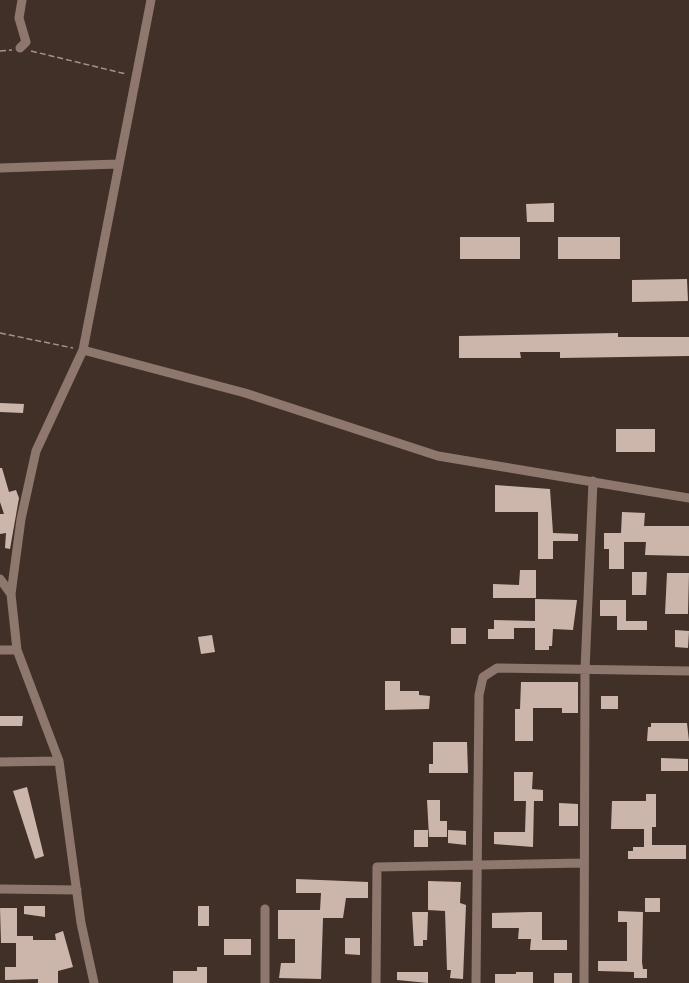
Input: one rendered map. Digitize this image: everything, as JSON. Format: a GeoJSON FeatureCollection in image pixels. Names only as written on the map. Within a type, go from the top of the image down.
{"type":"FeatureCollection","features":[{"type":"Feature","properties":{"kind":"street"},"geometry":{"type":"LineString","coordinates":[[20,48],[26,42],[19,18],[22,0]]}},
{"type":"Feature","properties":{"kind":"street"},"geometry":{"type":"LineString","coordinates":[[94,983],[81,923],[59,761],[17,650],[11,594],[21,519],[36,451],[83,350],[151,0]]}},
{"type":"Feature","properties":{"kind":"street"},"geometry":{"type":"LineString","coordinates":[[0,168],[118,164]]}},
{"type":"Feature","properties":{"kind":"street"},"geometry":{"type":"LineString","coordinates":[[83,350],[245,393],[438,456],[689,498]]}},
{"type":"Feature","properties":{"kind":"street"},"geometry":{"type":"LineString","coordinates":[[584,983],[585,670],[593,481]]}},
{"type":"Feature","properties":{"kind":"street"},"geometry":{"type":"LineString","coordinates":[[0,579],[11,594]]}},
{"type":"Feature","properties":{"kind":"street"},"geometry":{"type":"LineString","coordinates":[[0,650],[17,650]]}},
{"type":"Feature","properties":{"kind":"street"},"geometry":{"type":"LineString","coordinates":[[476,983],[479,695],[483,677],[497,668],[689,670]]}},
{"type":"Feature","properties":{"kind":"street"},"geometry":{"type":"LineString","coordinates":[[0,762],[59,761]]}},
{"type":"Feature","properties":{"kind":"street"},"geometry":{"type":"LineString","coordinates":[[376,983],[377,867],[583,863]]}},
{"type":"Feature","properties":{"kind":"street"},"geometry":{"type":"LineString","coordinates":[[0,889],[77,890]]}},
{"type":"Feature","properties":{"kind":"street"},"geometry":{"type":"LineString","coordinates":[[265,909],[265,983]]}},
{"type":"Feature","properties":{"kind":"path"},"geometry":{"type":"LineString","coordinates":[[0,51],[20,48],[135,77]]}},
{"type":"Feature","properties":{"kind":"path"},"geometry":{"type":"LineString","coordinates":[[0,333],[83,350]]}},
{"type":"Feature","properties":{"kind":"building"},"geometry":{"type":"Polygon","coordinates":[[[554,203],[554,222],[527,222],[526,204],[554,203]]]}},
{"type":"Feature","properties":{"kind":"building"},"geometry":{"type":"Polygon","coordinates":[[[460,237],[520,237],[520,259],[460,259],[460,237]]]}},
{"type":"Feature","properties":{"kind":"building"},"geometry":{"type":"Polygon","coordinates":[[[558,237],[620,237],[620,259],[558,259],[558,237]]]}},
{"type":"Feature","properties":{"kind":"building"},"geometry":{"type":"Polygon","coordinates":[[[687,279],[688,301],[632,302],[632,280],[687,279]]]}},
{"type":"Feature","properties":{"kind":"building"},"geometry":{"type":"Polygon","coordinates":[[[618,333],[618,337],[689,337],[689,356],[560,358],[560,352],[520,352],[521,358],[459,358],[459,336],[618,333]]]}},
{"type":"Feature","properties":{"kind":"building"},"geometry":{"type":"Polygon","coordinates":[[[0,403],[24,404],[23,413],[0,412],[0,403]]]}},
{"type":"Feature","properties":{"kind":"building"},"geometry":{"type":"Polygon","coordinates":[[[616,429],[655,429],[655,452],[616,452],[616,429]]]}},
{"type":"Feature","properties":{"kind":"building"},"geometry":{"type":"Polygon","coordinates":[[[0,468],[2,468],[9,492],[16,490],[19,498],[10,549],[5,548],[6,533],[0,534],[0,514],[4,514],[0,502],[0,468]]]}},
{"type":"Feature","properties":{"kind":"building"},"geometry":{"type":"Polygon","coordinates":[[[495,485],[550,489],[553,533],[578,534],[578,541],[553,541],[553,559],[538,559],[538,512],[495,512],[495,485]]]}},
{"type":"Feature","properties":{"kind":"building"},"geometry":{"type":"Polygon","coordinates":[[[622,512],[645,513],[644,526],[689,526],[689,556],[645,555],[646,542],[624,542],[624,569],[609,569],[609,549],[604,549],[604,533],[621,533],[622,512]]]}},
{"type":"Feature","properties":{"kind":"building"},"geometry":{"type":"Polygon","coordinates":[[[520,570],[536,570],[536,598],[493,598],[493,584],[519,585],[520,570]]]}},
{"type":"Feature","properties":{"kind":"building"},"geometry":{"type":"Polygon","coordinates":[[[632,572],[647,572],[646,595],[632,595],[632,572]]]}},
{"type":"Feature","properties":{"kind":"building"},"geometry":{"type":"Polygon","coordinates":[[[667,573],[689,573],[688,614],[665,614],[667,573]]]}},
{"type":"Feature","properties":{"kind":"building"},"geometry":{"type":"Polygon","coordinates":[[[535,599],[577,600],[573,630],[553,629],[552,646],[549,646],[549,650],[535,650],[535,628],[514,628],[514,639],[488,639],[488,629],[494,629],[494,620],[535,621],[535,599]]]}},
{"type":"Feature","properties":{"kind":"building"},"geometry":{"type":"Polygon","coordinates":[[[600,600],[626,600],[626,621],[647,621],[647,630],[617,630],[617,616],[600,616],[600,600]]]}},
{"type":"Feature","properties":{"kind":"building"},"geometry":{"type":"Polygon","coordinates":[[[451,628],[466,628],[466,644],[451,644],[451,628]]]}},
{"type":"Feature","properties":{"kind":"building"},"geometry":{"type":"Polygon","coordinates":[[[675,630],[689,631],[688,648],[675,647],[675,630]]]}},
{"type":"Feature","properties":{"kind":"building"},"geometry":{"type":"Polygon","coordinates":[[[212,635],[215,652],[201,654],[198,637],[212,635]]]}},
{"type":"Feature","properties":{"kind":"building"},"geometry":{"type":"Polygon","coordinates":[[[385,681],[400,681],[400,691],[419,691],[419,695],[430,696],[429,709],[385,710],[385,681]]]}},
{"type":"Feature","properties":{"kind":"building"},"geometry":{"type":"Polygon","coordinates":[[[521,682],[578,682],[578,713],[562,713],[562,708],[533,708],[533,741],[515,741],[515,709],[520,709],[521,682]]]}},
{"type":"Feature","properties":{"kind":"building"},"geometry":{"type":"Polygon","coordinates":[[[601,696],[618,696],[618,709],[601,709],[601,696]]]}},
{"type":"Feature","properties":{"kind":"building"},"geometry":{"type":"Polygon","coordinates":[[[0,716],[23,716],[22,726],[0,726],[0,716]]]}},
{"type":"Feature","properties":{"kind":"building"},"geometry":{"type":"Polygon","coordinates":[[[651,723],[687,723],[689,741],[647,741],[648,727],[651,727],[651,723]]]}},
{"type":"Feature","properties":{"kind":"building"},"geometry":{"type":"Polygon","coordinates":[[[433,742],[467,742],[468,773],[429,773],[429,764],[433,764],[433,742]]]}},
{"type":"Feature","properties":{"kind":"building"},"geometry":{"type":"Polygon","coordinates":[[[661,758],[688,759],[688,771],[661,771],[661,758]]]}},
{"type":"Feature","properties":{"kind":"building"},"geometry":{"type":"Polygon","coordinates":[[[514,772],[533,772],[532,789],[543,790],[543,801],[534,801],[533,847],[494,844],[494,832],[525,832],[526,801],[514,801],[514,772]]]}},
{"type":"Feature","properties":{"kind":"building"},"geometry":{"type":"Polygon","coordinates":[[[27,787],[44,856],[35,859],[13,791],[27,787]]]}},
{"type":"Feature","properties":{"kind":"building"},"geometry":{"type":"Polygon","coordinates":[[[646,794],[656,794],[656,827],[652,827],[652,845],[686,845],[686,859],[628,859],[628,851],[633,851],[633,847],[644,847],[644,829],[611,829],[612,801],[646,801],[646,794]]]}},
{"type":"Feature","properties":{"kind":"building"},"geometry":{"type":"Polygon","coordinates":[[[427,800],[440,800],[440,821],[447,821],[447,837],[429,837],[427,800]]]}},
{"type":"Feature","properties":{"kind":"building"},"geometry":{"type":"Polygon","coordinates":[[[559,803],[578,804],[578,826],[559,826],[559,803]]]}},
{"type":"Feature","properties":{"kind":"building"},"geometry":{"type":"Polygon","coordinates":[[[414,830],[428,830],[428,847],[414,847],[414,830]]]}},
{"type":"Feature","properties":{"kind":"building"},"geometry":{"type":"Polygon","coordinates":[[[448,830],[466,831],[466,845],[448,843],[448,830]]]}},
{"type":"Feature","properties":{"kind":"building"},"geometry":{"type":"Polygon","coordinates":[[[296,879],[368,882],[368,898],[346,898],[343,918],[323,918],[321,979],[279,978],[281,963],[295,963],[295,939],[278,939],[278,910],[320,910],[321,893],[296,893],[296,879]]]}},
{"type":"Feature","properties":{"kind":"building"},"geometry":{"type":"Polygon","coordinates":[[[428,881],[461,882],[460,903],[466,905],[463,979],[450,978],[451,970],[447,970],[445,911],[428,910],[428,881]]]}},
{"type":"Feature","properties":{"kind":"building"},"geometry":{"type":"Polygon","coordinates":[[[645,898],[660,898],[660,912],[645,912],[645,898]]]}},
{"type":"Feature","properties":{"kind":"building"},"geometry":{"type":"Polygon","coordinates":[[[24,906],[45,906],[45,917],[24,914],[24,906]]]}},
{"type":"Feature","properties":{"kind":"building"},"geometry":{"type":"Polygon","coordinates":[[[198,906],[209,906],[209,926],[198,926],[198,906]]]}},
{"type":"Feature","properties":{"kind":"building"},"geometry":{"type":"Polygon","coordinates":[[[0,908],[17,908],[17,936],[33,936],[33,940],[56,940],[55,934],[63,931],[73,967],[58,971],[58,983],[38,983],[38,979],[5,980],[5,967],[16,967],[16,943],[1,943],[0,908]]]}},
{"type":"Feature","properties":{"kind":"building"},"geometry":{"type":"Polygon","coordinates":[[[618,911],[643,912],[642,962],[643,969],[647,969],[647,978],[634,978],[634,972],[598,971],[598,961],[627,961],[627,922],[618,922],[618,911]]]}},
{"type":"Feature","properties":{"kind":"building"},"geometry":{"type":"Polygon","coordinates":[[[412,912],[428,912],[427,940],[423,940],[423,946],[414,946],[412,912]]]}},
{"type":"Feature","properties":{"kind":"building"},"geometry":{"type":"Polygon","coordinates":[[[542,912],[542,940],[567,940],[567,950],[530,950],[531,939],[518,939],[519,928],[492,928],[492,913],[542,912]]]}},
{"type":"Feature","properties":{"kind":"building"},"geometry":{"type":"Polygon","coordinates":[[[345,938],[360,938],[360,955],[345,954],[345,938]]]}},
{"type":"Feature","properties":{"kind":"building"},"geometry":{"type":"Polygon","coordinates":[[[224,939],[251,939],[251,955],[224,955],[224,939]]]}},
{"type":"Feature","properties":{"kind":"building"},"geometry":{"type":"Polygon","coordinates":[[[197,967],[207,967],[207,983],[173,983],[173,971],[197,971],[197,967]]]}},
{"type":"Feature","properties":{"kind":"building"},"geometry":{"type":"Polygon","coordinates":[[[397,972],[428,972],[428,983],[397,980],[397,972]]]}},
{"type":"Feature","properties":{"kind":"building"},"geometry":{"type":"Polygon","coordinates":[[[516,972],[533,972],[533,983],[495,983],[495,974],[516,974],[516,972]]]}},
{"type":"Feature","properties":{"kind":"building"},"geometry":{"type":"Polygon","coordinates":[[[554,973],[572,973],[572,983],[554,983],[554,973]]]}}]}
